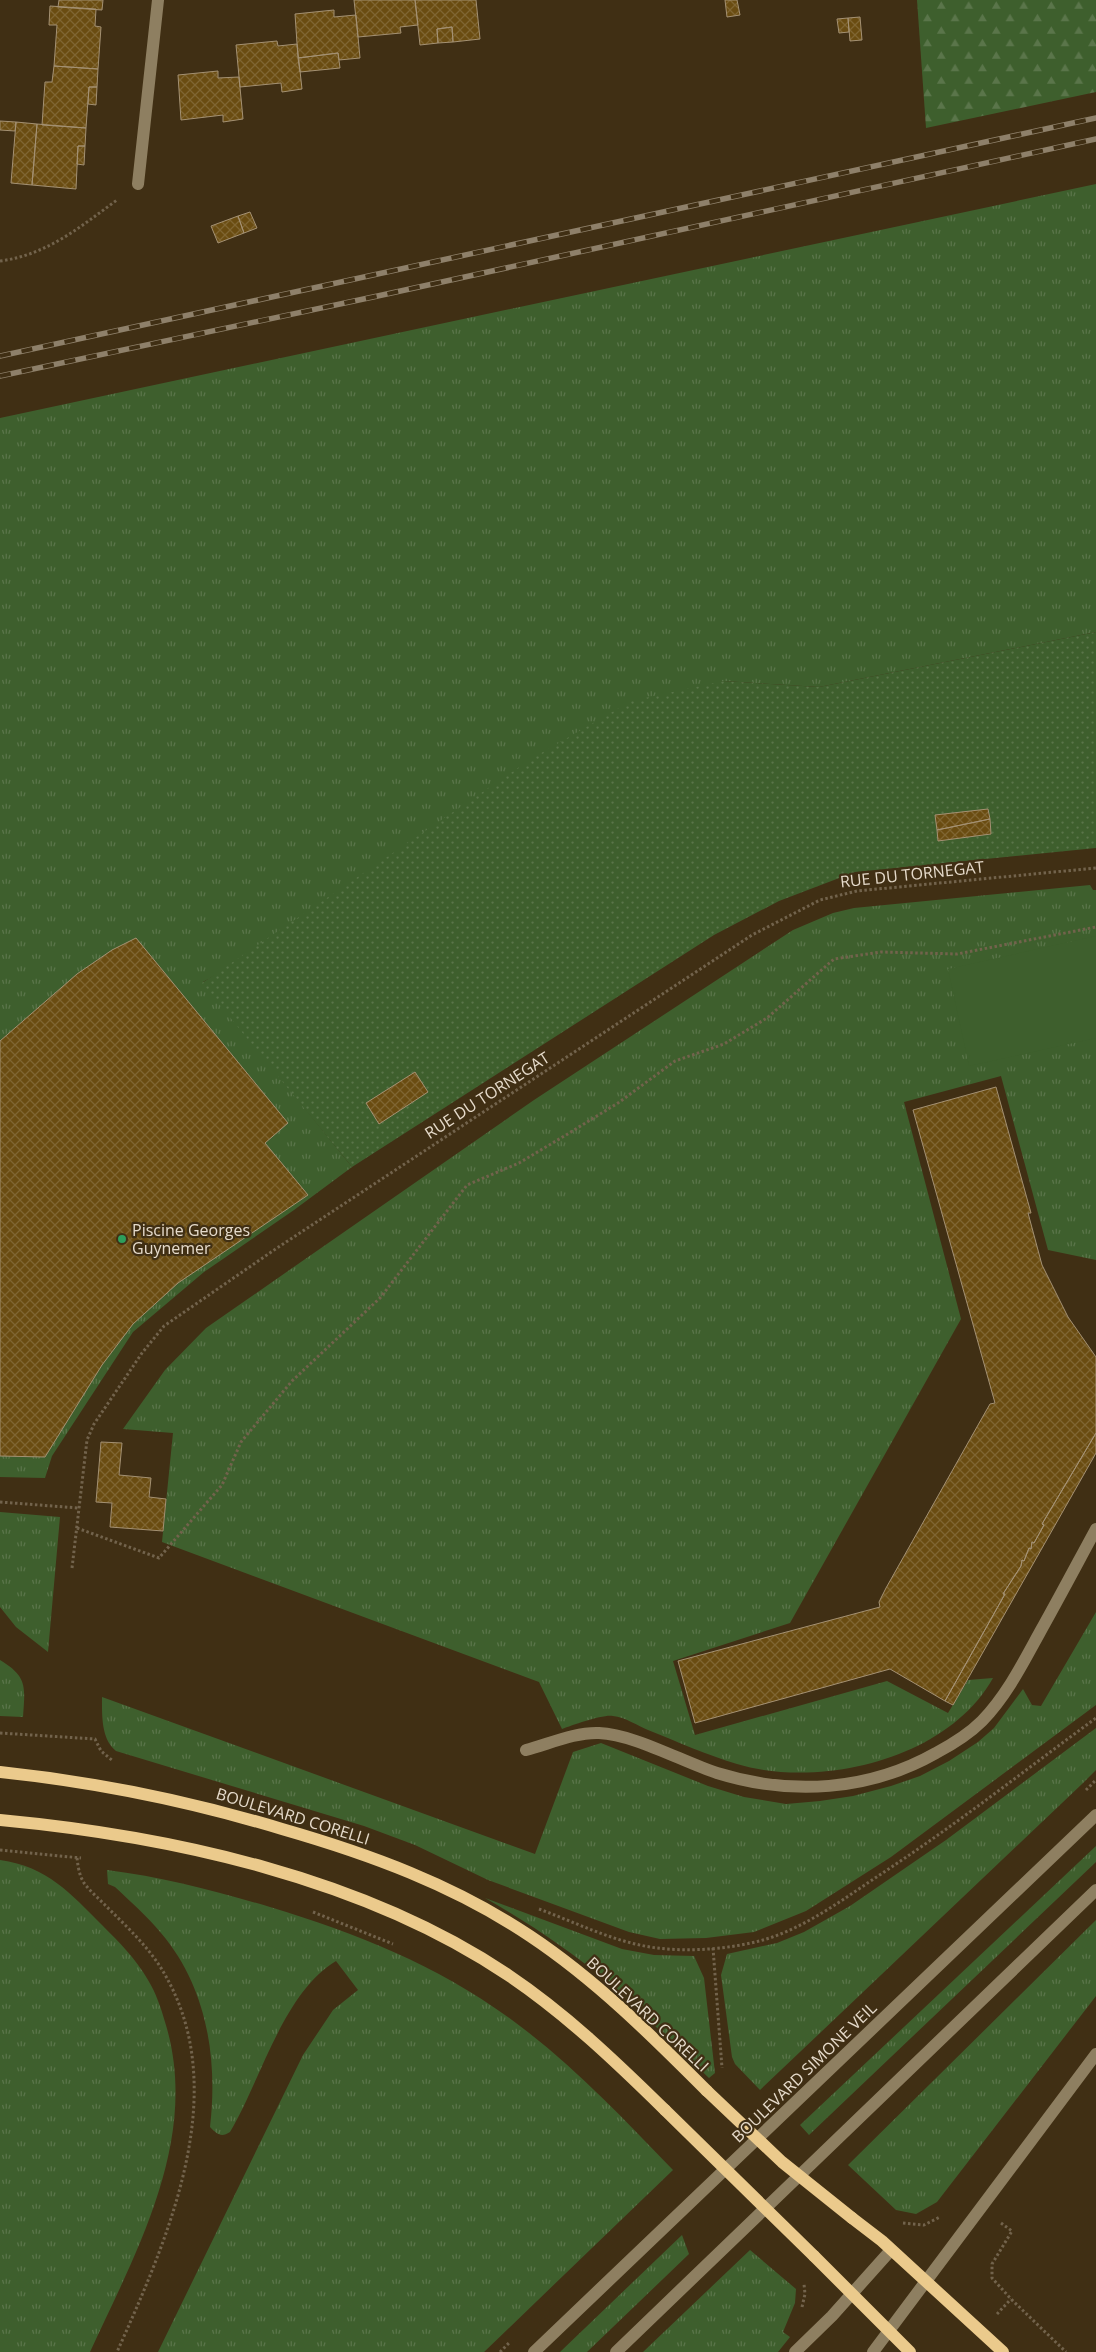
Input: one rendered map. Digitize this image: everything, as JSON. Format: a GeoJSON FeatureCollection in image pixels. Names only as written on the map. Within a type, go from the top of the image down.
{"type":"FeatureCollection","features":[{"type":"Feature","properties":{"kind":"main road","name":"BOULEVARD CORELLI"},"geometry":{"type":"LineString","coordinates":[[0,1772],[101,1785],[183,1801],[338,1846],[428,1880],[498,1916],[572,1966],[611,1997],[782,2162],[891,2250],[1003,2352]]}},
{"type":"Feature","properties":{"kind":"main road"},"geometry":{"type":"LineString","coordinates":[[0,1820],[88,1830],[204,1853],[286,1875],[389,1912],[464,1948],[535,1994],[584,2034],[665,2110],[910,2352]]}},
{"type":"Feature","properties":{"kind":"street"},"geometry":{"type":"LineString","coordinates":[[138,184],[158,0]]}},
{"type":"Feature","properties":{"kind":"street"},"geometry":{"type":"LineString","coordinates":[[526,1750],[572,1737],[598,1733],[620,1736],[718,1773],[766,1784],[824,1787],[847,1785],[892,1774],[915,1765],[960,1739],[982,1721],[1008,1689],[1096,1529]]}},
{"type":"Feature","properties":{"kind":"street","name":"BOULEVARD SIMONE VEIL"},"geometry":{"type":"LineString","coordinates":[[534,2352],[1096,1815]]}},
{"type":"Feature","properties":{"kind":"street"},"geometry":{"type":"LineString","coordinates":[[616,2352],[1096,1890]]}},
{"type":"Feature","properties":{"kind":"street"},"geometry":{"type":"LineString","coordinates":[[874,2352],[1096,2054]]}},
{"type":"Feature","properties":{"kind":"street"},"geometry":{"type":"LineString","coordinates":[[795,2352],[852,2295],[891,2250]]}},
{"type":"Feature","properties":{"kind":"path"},"geometry":{"type":"LineString","coordinates":[[0,261],[33,254],[52,246],[70,235],[138,184]]}},
{"type":"Feature","properties":{"kind":"path","name":"RUE DU TORNEGAT"},"geometry":{"type":"LineString","coordinates":[[72,1568],[84,1455],[94,1424],[142,1353],[164,1326],[285,1243],[752,935],[794,912],[839,894],[1096,868]]}},
{"type":"Feature","properties":{"kind":"path"},"geometry":{"type":"LineString","coordinates":[[76,1528],[159,1558],[222,1485],[241,1442],[292,1381],[380,1298],[467,1185],[519,1163],[566,1135],[618,1103],[675,1061],[724,1044],[767,1018],[834,960],[881,952],[957,954],[1096,927]]}},
{"type":"Feature","properties":{"kind":"path"},"geometry":{"type":"LineString","coordinates":[[0,1502],[78,1508]]}},
{"type":"Feature","properties":{"kind":"path"},"geometry":{"type":"LineString","coordinates":[[532,1906],[632,1942],[673,1949],[712,1948],[762,1940],[791,1929],[814,1917],[899,1863],[1096,1718]]}},
{"type":"Feature","properties":{"kind":"path"},"geometry":{"type":"LineString","coordinates":[[0,1733],[95,1739],[106,1756],[121,1763]]}},
{"type":"Feature","properties":{"kind":"path"},"geometry":{"type":"LineString","coordinates":[[0,1850],[85,1859]]}},
{"type":"Feature","properties":{"kind":"path"},"geometry":{"type":"LineString","coordinates":[[76,1858],[84,1882],[136,1936],[164,1973],[187,2031],[193,2068],[193,2104],[190,2134],[180,2188],[156,2262],[117,2352]]}},
{"type":"Feature","properties":{"kind":"path"},"geometry":{"type":"LineString","coordinates":[[310,1911],[398,1946]]}},
{"type":"Feature","properties":{"kind":"path"},"geometry":{"type":"LineString","coordinates":[[712,1948],[723,2076]]}},
{"type":"Feature","properties":{"kind":"path"},"geometry":{"type":"LineString","coordinates":[[898,2221],[924,2225],[934,2222],[946,2210]]}},
{"type":"Feature","properties":{"kind":"path"},"geometry":{"type":"LineString","coordinates":[[1012,2231],[992,2264],[992,2278],[1066,2352]]}},
{"type":"Feature","properties":{"kind":"path"},"geometry":{"type":"LineString","coordinates":[[801,2309],[805,2294],[802,2279]]}},
{"type":"Feature","properties":{"kind":"green space"},"geometry":{"type":"Polygon","coordinates":[[[917,0],[1096,0],[1096,92],[926,128],[917,0]]]}},
{"type":"Feature","properties":{"kind":"green space"},"geometry":{"type":"Polygon","coordinates":[[[1096,184],[1096,632],[819,687],[723,681],[203,982],[352,1167],[294,1210],[204,1272],[133,1332],[52,1456],[45,1478],[0,1477],[0,418],[1096,184]]]}},
{"type":"Feature","properties":{"kind":"green space"},"geometry":{"type":"Polygon","coordinates":[[[1096,632],[1096,848],[855,872],[779,901],[714,935],[352,1167],[202,983],[531,759],[631,701],[723,681],[819,687],[1096,632]]]}},
{"type":"Feature","properties":{"kind":"green space"},"geometry":{"type":"Polygon","coordinates":[[[1090,885],[1093,890],[1096,890],[1096,1260],[1048,1250],[1001,1076],[904,1102],[961,1319],[790,1623],[673,1661],[695,1735],[887,1681],[948,1713],[968,1680],[993,1678],[973,1706],[946,1729],[914,1747],[880,1761],[843,1769],[806,1772],[770,1771],[737,1764],[692,1748],[618,1717],[608,1716],[588,1720],[562,1729],[539,1682],[162,1542],[173,1433],[123,1429],[165,1370],[206,1328],[534,1100],[793,930],[833,913],[854,908],[1090,885]]]}},
{"type":"Feature","properties":{"kind":"green space"},"geometry":{"type":"Polygon","coordinates":[[[1096,936],[1096,1038],[969,1066],[948,969],[1096,936]]]}},
{"type":"Feature","properties":{"kind":"green space"},"geometry":{"type":"Polygon","coordinates":[[[0,1512],[60,1517],[48,1652],[16,1627],[0,1607],[0,1512]]]}},
{"type":"Feature","properties":{"kind":"green space"},"geometry":{"type":"Polygon","coordinates":[[[1096,1612],[1096,1705],[891,1857],[806,1911],[754,1932],[706,1938],[660,1939],[629,1932],[488,1880],[415,1845],[364,1826],[116,1751],[107,1740],[102,1719],[102,1697],[535,1854],[573,1752],[601,1743],[708,1786],[744,1797],[786,1804],[853,1796],[920,1776],[949,1761],[978,1742],[994,1728],[1023,1689],[1032,1705],[1041,1706],[1096,1612]]]}},
{"type":"Feature","properties":{"kind":"green space"},"geometry":{"type":"Polygon","coordinates":[[[0,1660],[16,1672],[23,1684],[23,1717],[0,1716],[0,1660]]]}},
{"type":"Feature","properties":{"kind":"green space"},"geometry":{"type":"Polygon","coordinates":[[[1096,1728],[1096,1770],[760,2090],[735,2064],[732,2057],[721,1975],[727,1954],[777,1943],[804,1932],[850,1906],[946,1840],[1096,1728]]]}},
{"type":"Feature","properties":{"kind":"green space"},"geometry":{"type":"Polygon","coordinates":[[[1096,1846],[1096,1862],[809,2135],[800,2125],[1096,1846]]]}},
{"type":"Feature","properties":{"kind":"green space"},"geometry":{"type":"Polygon","coordinates":[[[0,1860],[17,1863],[32,1869],[57,1883],[79,1902],[127,1951],[143,1972],[156,1995],[165,2022],[174,2065],[175,2108],[169,2150],[159,2192],[127,2274],[90,2352],[0,2352],[0,1860]]]}},
{"type":"Feature","properties":{"kind":"green space"},"geometry":{"type":"Polygon","coordinates":[[[107,1870],[189,1885],[303,1917],[365,1940],[426,1967],[484,2000],[534,2037],[596,2092],[673,2170],[484,2352],[158,2352],[303,2055],[333,2010],[358,1990],[336,1961],[318,1975],[301,1994],[287,2015],[230,2132],[224,2135],[219,2134],[210,2127],[212,2076],[210,2050],[199,2000],[177,1954],[139,1909],[115,1887],[108,1884],[107,1870]]]}},
{"type":"Feature","properties":{"kind":"green space"},"geometry":{"type":"Polygon","coordinates":[[[485,1898],[622,1949],[654,1955],[694,1956],[704,1978],[715,2073],[709,2078],[623,1995],[580,1960],[534,1927],[485,1898]]]}},
{"type":"Feature","properties":{"kind":"green space"},"geometry":{"type":"Polygon","coordinates":[[[1096,1920],[1096,1996],[937,2202],[916,2214],[896,2210],[848,2165],[1096,1920]]]}},
{"type":"Feature","properties":{"kind":"green space"},"geometry":{"type":"Polygon","coordinates":[[[682,2235],[689,2254],[587,2352],[560,2352],[682,2235]]]}},
{"type":"Feature","properties":{"kind":"green space"},"geometry":{"type":"Polygon","coordinates":[[[750,2250],[796,2289],[795,2303],[783,2332],[790,2337],[778,2352],[643,2352],[750,2250]]]}},
{"type":"Feature","properties":{"kind":"building"},"geometry":{"type":"Polygon","coordinates":[[[59,0],[103,0],[102,10],[58,7],[59,0]]]}},
{"type":"Feature","properties":{"kind":"building"},"geometry":{"type":"Polygon","coordinates":[[[354,0],[415,0],[418,25],[400,27],[401,33],[358,37],[354,0]]]}},
{"type":"Feature","properties":{"kind":"building"},"geometry":{"type":"Polygon","coordinates":[[[415,0],[476,0],[480,39],[453,42],[452,27],[437,29],[438,43],[420,45],[415,0]]]}},
{"type":"Feature","properties":{"kind":"building"},"geometry":{"type":"Polygon","coordinates":[[[725,0],[737,0],[740,15],[727,17],[725,0]]]}},
{"type":"Feature","properties":{"kind":"building"},"geometry":{"type":"Polygon","coordinates":[[[50,6],[96,9],[95,26],[101,27],[98,69],[54,66],[57,25],[49,25],[50,6]]]}},
{"type":"Feature","properties":{"kind":"building"},"geometry":{"type":"Polygon","coordinates":[[[334,10],[334,17],[356,15],[360,58],[339,60],[338,53],[298,58],[295,14],[334,10]]]}},
{"type":"Feature","properties":{"kind":"building"},"geometry":{"type":"Polygon","coordinates":[[[860,17],[862,40],[850,41],[848,18],[860,17]]]}},
{"type":"Feature","properties":{"kind":"building"},"geometry":{"type":"Polygon","coordinates":[[[848,18],[849,32],[839,33],[837,19],[848,18]]]}},
{"type":"Feature","properties":{"kind":"building"},"geometry":{"type":"Polygon","coordinates":[[[452,27],[453,42],[438,43],[437,29],[452,27]]]}},
{"type":"Feature","properties":{"kind":"building"},"geometry":{"type":"Polygon","coordinates":[[[277,41],[278,46],[297,44],[302,89],[282,92],[281,83],[240,87],[236,45],[277,41]]]}},
{"type":"Feature","properties":{"kind":"building"},"geometry":{"type":"Polygon","coordinates":[[[338,53],[340,68],[300,72],[298,58],[338,53]]]}},
{"type":"Feature","properties":{"kind":"building"},"geometry":{"type":"Polygon","coordinates":[[[54,66],[98,69],[97,87],[89,87],[86,128],[42,125],[45,82],[52,82],[54,66]]]}},
{"type":"Feature","properties":{"kind":"building"},"geometry":{"type":"Polygon","coordinates":[[[218,71],[218,78],[239,77],[243,119],[223,122],[223,115],[181,120],[178,75],[218,71]]]}},
{"type":"Feature","properties":{"kind":"building"},"geometry":{"type":"Polygon","coordinates":[[[89,87],[97,87],[96,105],[88,104],[89,87]]]}},
{"type":"Feature","properties":{"kind":"building"},"geometry":{"type":"Polygon","coordinates":[[[0,121],[16,122],[15,131],[0,130],[0,121]]]}},
{"type":"Feature","properties":{"kind":"building"},"geometry":{"type":"Polygon","coordinates":[[[16,122],[37,124],[32,185],[11,183],[16,122]]]}},
{"type":"Feature","properties":{"kind":"building"},"geometry":{"type":"Polygon","coordinates":[[[37,124],[86,128],[85,146],[78,146],[76,189],[32,185],[37,124]]]}},
{"type":"Feature","properties":{"kind":"building"},"geometry":{"type":"Polygon","coordinates":[[[78,146],[85,146],[84,165],[77,164],[78,146]]]}},
{"type":"Feature","properties":{"kind":"building"},"geometry":{"type":"Polygon","coordinates":[[[250,212],[257,228],[244,233],[238,216],[250,212]]]}},
{"type":"Feature","properties":{"kind":"building"},"geometry":{"type":"Polygon","coordinates":[[[238,216],[244,233],[218,243],[211,226],[238,216]]]}},
{"type":"Feature","properties":{"kind":"building"},"geometry":{"type":"Polygon","coordinates":[[[988,809],[990,819],[937,830],[935,815],[988,809]]]}},
{"type":"Feature","properties":{"kind":"building"},"geometry":{"type":"Polygon","coordinates":[[[990,819],[991,834],[938,841],[937,830],[990,819]]]}},
{"type":"Feature","properties":{"kind":"building","name":"Piscine Georges Guynemer"},"geometry":{"type":"Polygon","coordinates":[[[136,938],[288,1123],[265,1143],[308,1195],[178,1283],[133,1324],[102,1365],[45,1457],[0,1456],[0,1041],[77,974],[112,950],[136,938]]]}},
{"type":"Feature","properties":{"kind":"building"},"geometry":{"type":"Polygon","coordinates":[[[415,1072],[428,1092],[379,1124],[366,1103],[415,1072]]]}},
{"type":"Feature","properties":{"kind":"building"},"geometry":{"type":"Polygon","coordinates":[[[996,1087],[1031,1213],[1028,1213],[1042,1265],[1068,1317],[1096,1357],[1096,1433],[1042,1524],[1044,1525],[1034,1543],[1032,1542],[1031,1549],[1029,1548],[1024,1561],[1022,1560],[1021,1566],[1003,1594],[1005,1594],[945,1701],[890,1669],[695,1723],[678,1661],[880,1607],[879,1602],[886,1588],[990,1404],[995,1403],[913,1110],[996,1087]]]}},
{"type":"Feature","properties":{"kind":"building"},"geometry":{"type":"Polygon","coordinates":[[[1096,1433],[1096,1453],[953,1705],[945,1701],[1005,1594],[1003,1594],[1021,1566],[1022,1560],[1024,1561],[1029,1548],[1031,1549],[1032,1542],[1034,1543],[1044,1525],[1042,1524],[1096,1433]]]}},
{"type":"Feature","properties":{"kind":"building"},"geometry":{"type":"Polygon","coordinates":[[[101,1442],[122,1443],[119,1475],[151,1478],[149,1497],[166,1499],[163,1531],[110,1527],[112,1503],[96,1502],[101,1442]]]}},
{"type":"Feature","properties":{"kind":"railway"},"geometry":{"type":"LineString","coordinates":[[0,356],[1096,118]]}},
{"type":"Feature","properties":{"kind":"railway"},"geometry":{"type":"LineString","coordinates":[[0,376],[373,297],[1096,139]]}},
{"type":"Feature","properties":{"kind":"place","name":"Piscine Georges Guynemer"},"geometry":{"type":"Point","coordinates":[122,1239]}}]}
